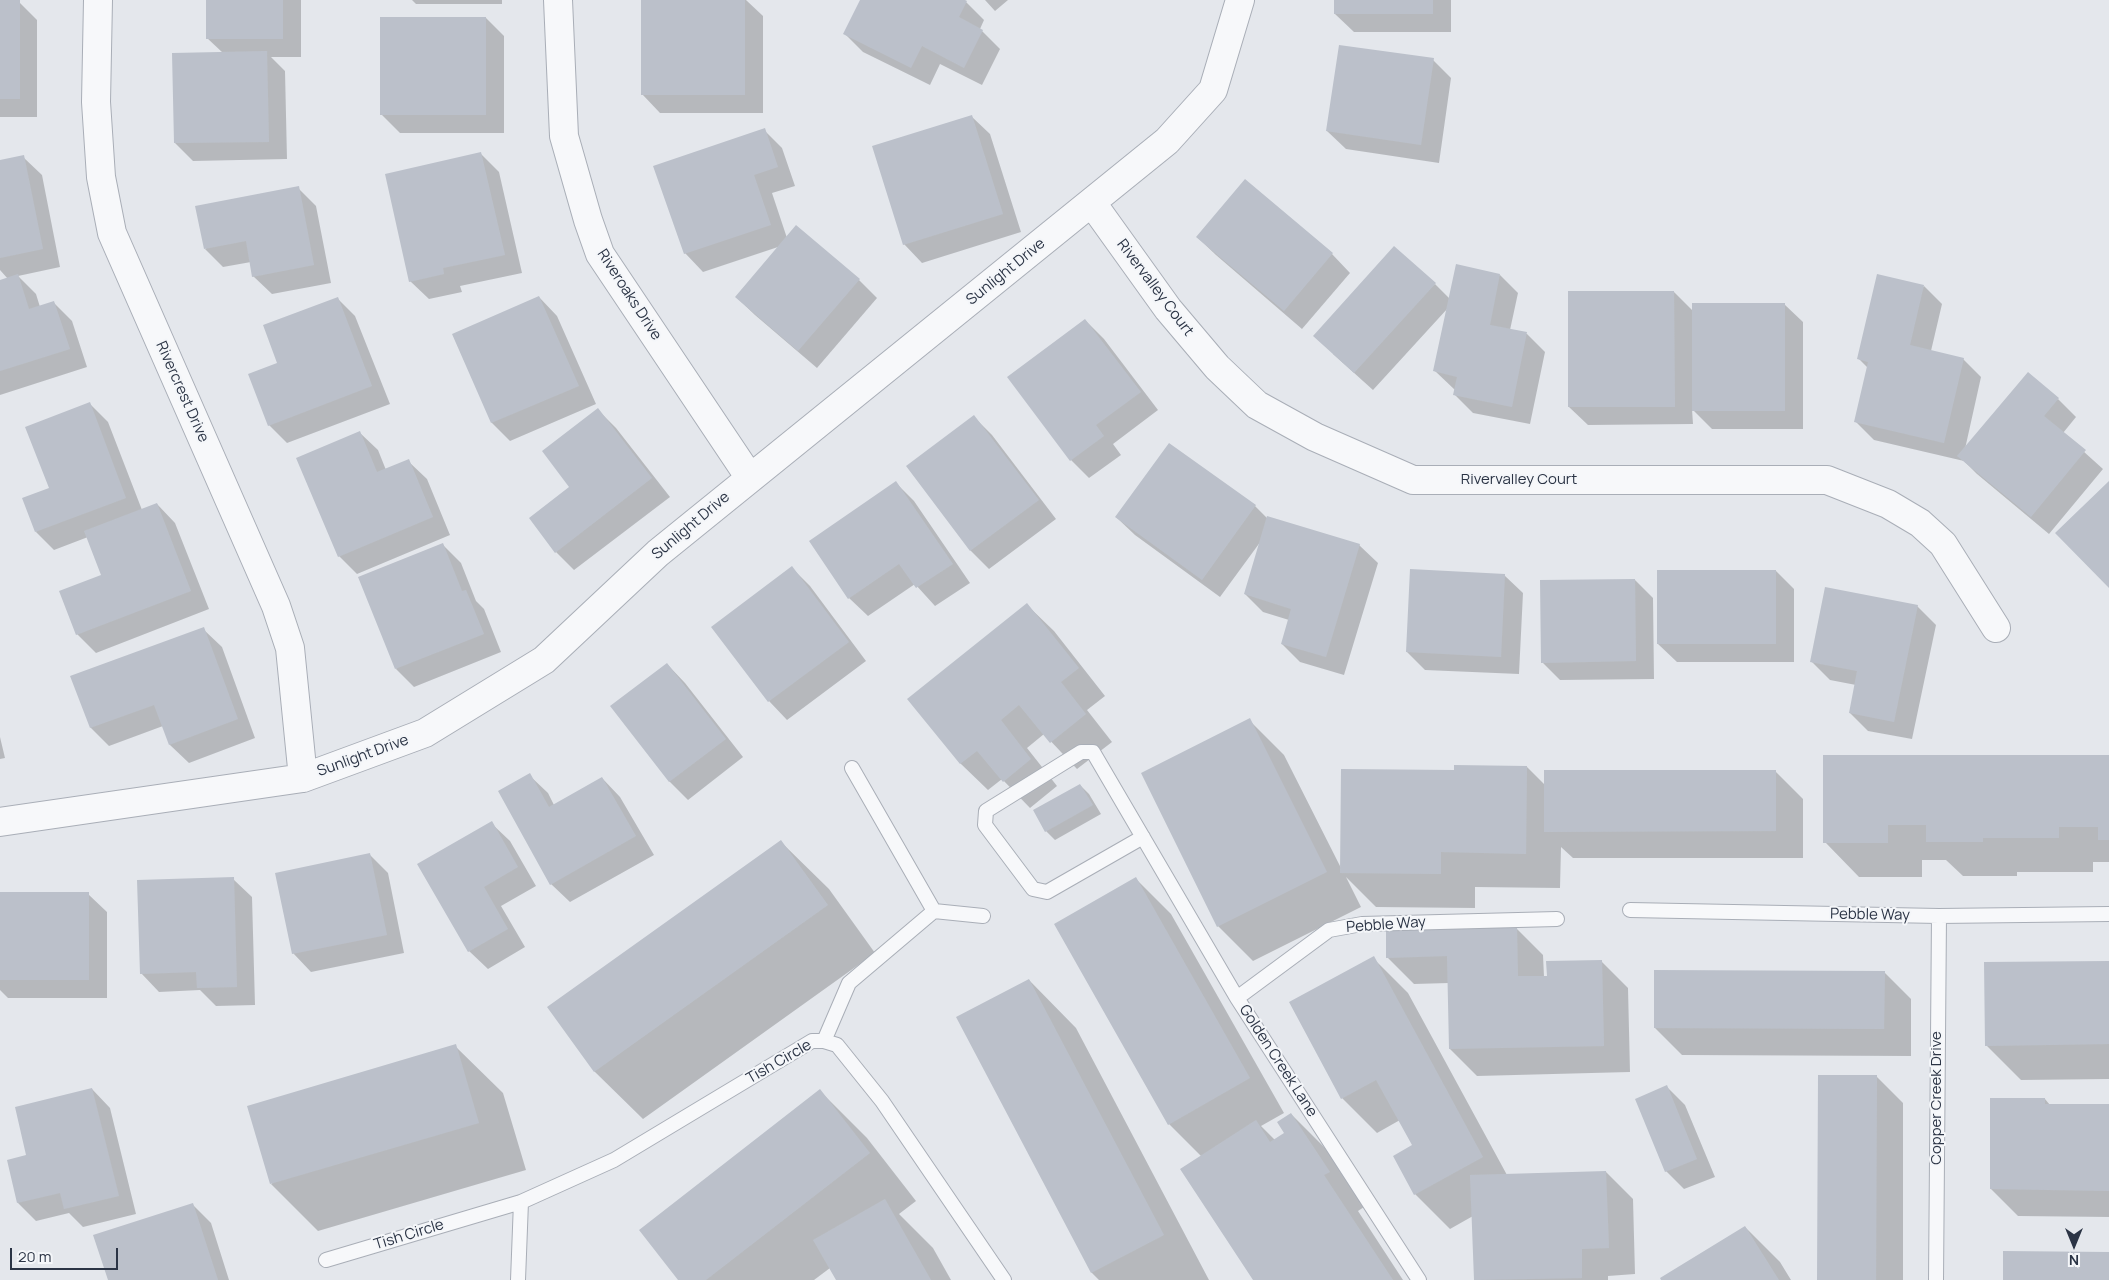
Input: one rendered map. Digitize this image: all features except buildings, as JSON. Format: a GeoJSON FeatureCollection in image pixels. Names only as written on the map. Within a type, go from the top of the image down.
{"type":"FeatureCollection","features":[{"type":"Feature","properties":{"kind":"street","name":"Rivercrest Drive"},"geometry":{"type":"LineString","coordinates":[[98,0],[96,102],[101,178],[112,233],[276,606],[290,648],[303,778]]}},
{"type":"Feature","properties":{"kind":"street","name":"Riveroaks Drive"},"geometry":{"type":"LineString","coordinates":[[558,0],[564,136],[588,220],[600,254],[750,478]]}},
{"type":"Feature","properties":{"kind":"street","name":"Sunlight Drive"},"geometry":{"type":"LineString","coordinates":[[0,822],[303,778],[425,733],[544,660],[658,553],[1167,141],[1213,90],[1240,0]]}},
{"type":"Feature","properties":{"kind":"street","name":"Rivervalley Court"},"geometry":{"type":"LineString","coordinates":[[1092,203],[1168,309],[1217,366],[1257,405],[1315,437],[1413,480],[1827,480],[1888,504],[1920,523],[1943,544],[1996,628]]}},
{"type":"Feature","properties":{"kind":"lane","name":"Golden Creek Lane"},"geometry":{"type":"LineString","coordinates":[[1143,837],[1047,892],[1033,889],[985,825],[986,811],[1081,752],[1093,752],[1143,837],[1237,998],[1420,1280]]}},
{"type":"Feature","properties":{"kind":"lane"},"geometry":{"type":"LineString","coordinates":[[852,768],[934,911]]}},
{"type":"Feature","properties":{"kind":"lane","name":"Pebble Way"},"geometry":{"type":"LineString","coordinates":[[1630,910],[1939,916],[2109,914]]}},
{"type":"Feature","properties":{"kind":"lane"},"geometry":{"type":"LineString","coordinates":[[824,1041],[849,983],[934,911],[983,916]]}},
{"type":"Feature","properties":{"kind":"lane","name":"Copper Creek Drive"},"geometry":{"type":"LineString","coordinates":[[1936,1280],[1939,916]]}},
{"type":"Feature","properties":{"kind":"lane","name":"Pebble Way"},"geometry":{"type":"LineString","coordinates":[[1237,998],[1329,930],[1362,924],[1557,919]]}},
{"type":"Feature","properties":{"kind":"lane","name":"Tish Circle"},"geometry":{"type":"LineString","coordinates":[[326,1260],[522,1202],[614,1160],[812,1041],[824,1041],[837,1045],[882,1101],[1004,1280]]}},
{"type":"Feature","properties":{"kind":"lane"},"geometry":{"type":"LineString","coordinates":[[518,1280],[522,1202]]}}]}
